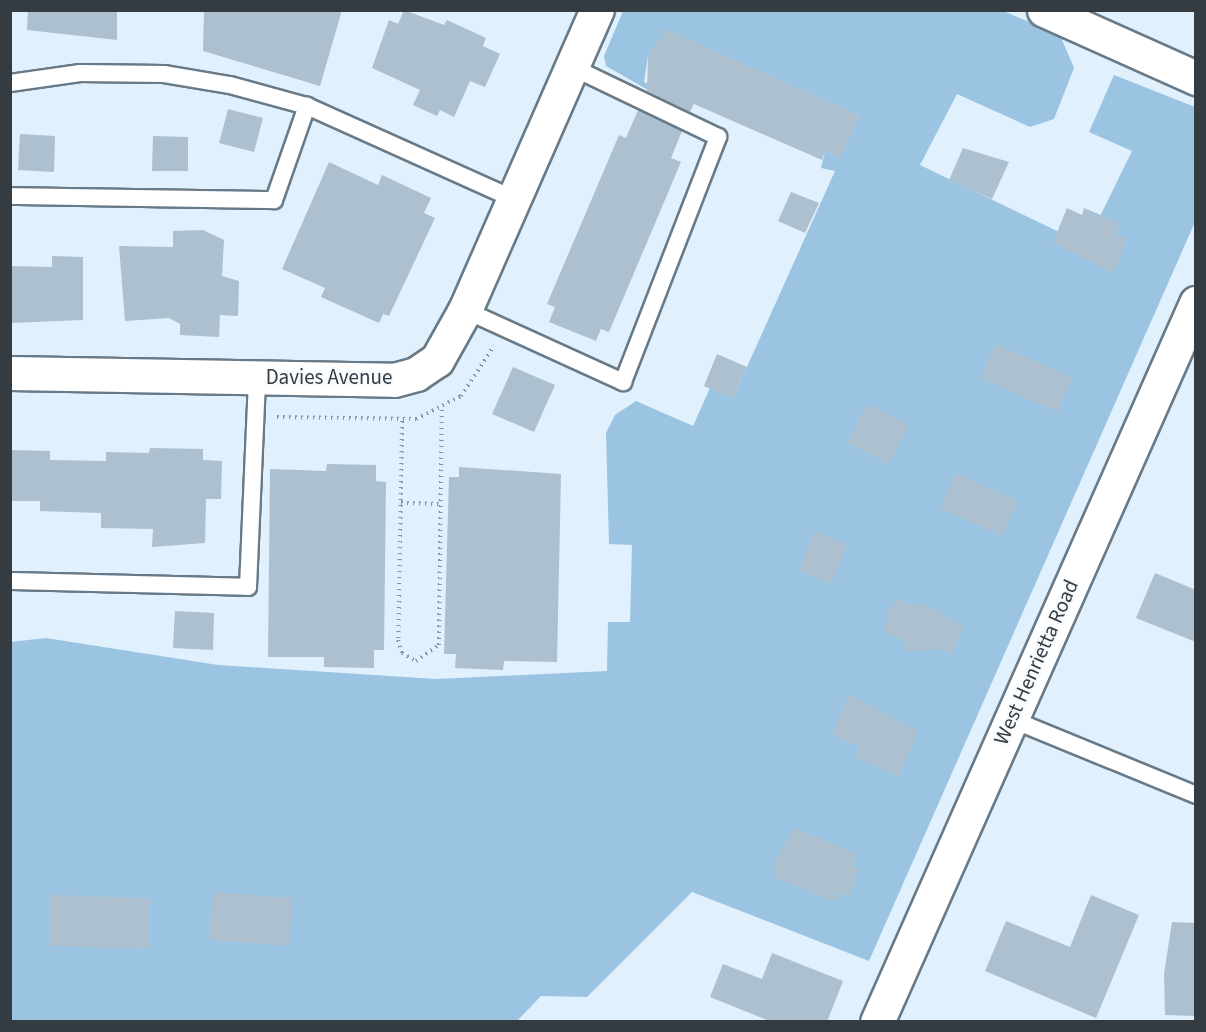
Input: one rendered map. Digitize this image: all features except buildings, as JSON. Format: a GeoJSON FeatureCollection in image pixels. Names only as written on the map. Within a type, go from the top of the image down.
{"type":"FeatureCollection","features":[{"type":"Feature","properties":{"kind":"street","name":"Davies Avenue"},"geometry":{"type":"LineString","coordinates":[[10,373],[394,380],[416,374],[437,360],[465,310],[597,10]]}},
{"type":"Feature","properties":{"kind":"street"},"geometry":{"type":"LineString","coordinates":[[1044,10],[1196,78]]}},
{"type":"Feature","properties":{"kind":"street","name":"West Henrietta Road"},"geometry":{"type":"LineString","coordinates":[[877,1022],[1196,303]]}},
{"type":"Feature","properties":{"kind":"lane"},"geometry":{"type":"LineString","coordinates":[[465,310],[623,382],[718,137],[572,67]]}},
{"type":"Feature","properties":{"kind":"lane"},"geometry":{"type":"LineString","coordinates":[[10,83],[80,73],[164,74],[230,85],[306,106],[514,199]]}},
{"type":"Feature","properties":{"kind":"lane"},"geometry":{"type":"LineString","coordinates":[[10,196],[273,200],[306,106]]}},
{"type":"Feature","properties":{"kind":"lane"},"geometry":{"type":"LineString","coordinates":[[10,581],[248,587],[257,377]]}},
{"type":"Feature","properties":{"kind":"lane"},"geometry":{"type":"LineString","coordinates":[[1011,719],[1196,795]]}},
{"type":"Feature","properties":{"kind":"path"},"geometry":{"type":"LineString","coordinates":[[402,421],[398,640],[402,652],[416,661],[439,645],[442,408]]}},
{"type":"Feature","properties":{"kind":"path"},"geometry":{"type":"LineString","coordinates":[[400,503],[441,504]]}},
{"type":"Feature","properties":{"kind":"shaded area"},"geometry":{"type":"Polygon","coordinates":[[[623,11],[1003,11],[1060,35],[1074,68],[1054,119],[1030,127],[957,94],[920,165],[1086,245],[1132,151],[1089,132],[1114,75],[1195,107],[1195,222],[869,961],[692,892],[587,997],[541,996],[517,1021],[11,1021],[10,642],[46,638],[218,665],[436,679],[607,671],[608,622],[630,622],[632,545],[609,544],[606,433],[615,415],[636,401],[693,426],[710,388],[733,398],[835,171],[821,168],[825,151],[840,157],[860,116],[666,30],[648,56],[644,82],[656,87],[648,90],[606,66],[604,56],[623,11]]]}}]}
